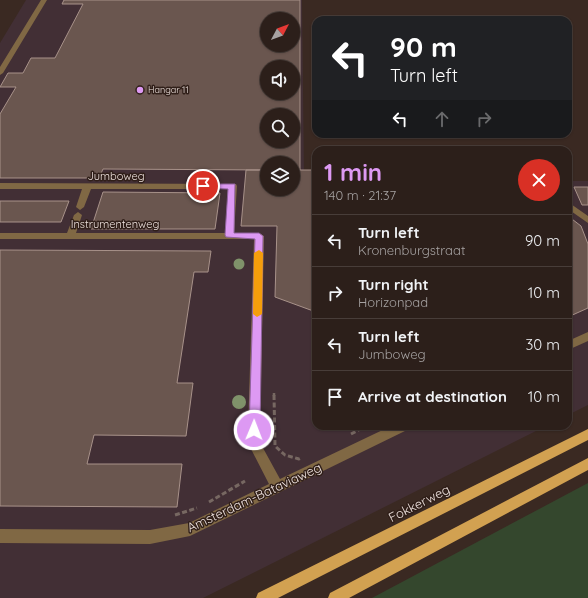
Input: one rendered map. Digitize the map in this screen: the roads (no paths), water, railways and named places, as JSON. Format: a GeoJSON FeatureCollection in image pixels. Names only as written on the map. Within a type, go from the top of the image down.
{"type":"FeatureCollection","features":[{"type":"Feature","properties":{"kind":"main road","name":"Fokkerweg"},"geometry":{"type":"LineString","coordinates":[[264,598],[588,434]]}},
{"type":"Feature","properties":{"kind":"main road"},"geometry":{"type":"LineString","coordinates":[[335,598],[588,464]]}},
{"type":"Feature","properties":{"kind":"street"},"geometry":{"type":"LineString","coordinates":[[0,72],[44,0]]}},
{"type":"Feature","properties":{"kind":"street","name":"Jumboweg"},"geometry":{"type":"LineString","coordinates":[[0,186],[232,186],[229,235]]}},
{"type":"Feature","properties":{"kind":"street"},"geometry":{"type":"LineString","coordinates":[[70,236],[87,187]]}},
{"type":"Feature","properties":{"kind":"street"},"geometry":{"type":"LineString","coordinates":[[572,208],[588,220]]}},
{"type":"Feature","properties":{"kind":"street","name":"Instrumentenweg"},"geometry":{"type":"LineString","coordinates":[[0,236],[259,236],[254,430],[257,449],[277,487]]}},
{"type":"Feature","properties":{"kind":"street"},"geometry":{"type":"LineString","coordinates":[[572,344],[588,336]]}},
{"type":"Feature","properties":{"kind":"street","name":"Amsterdam-Bataviaweg"},"geometry":{"type":"LineString","coordinates":[[0,536],[150,537],[190,529],[395,430]]}},
{"type":"Feature","properties":{"kind":"place","name":"Hangar 11"},"geometry":{"type":"Point","coordinates":[140,90]}}]}
